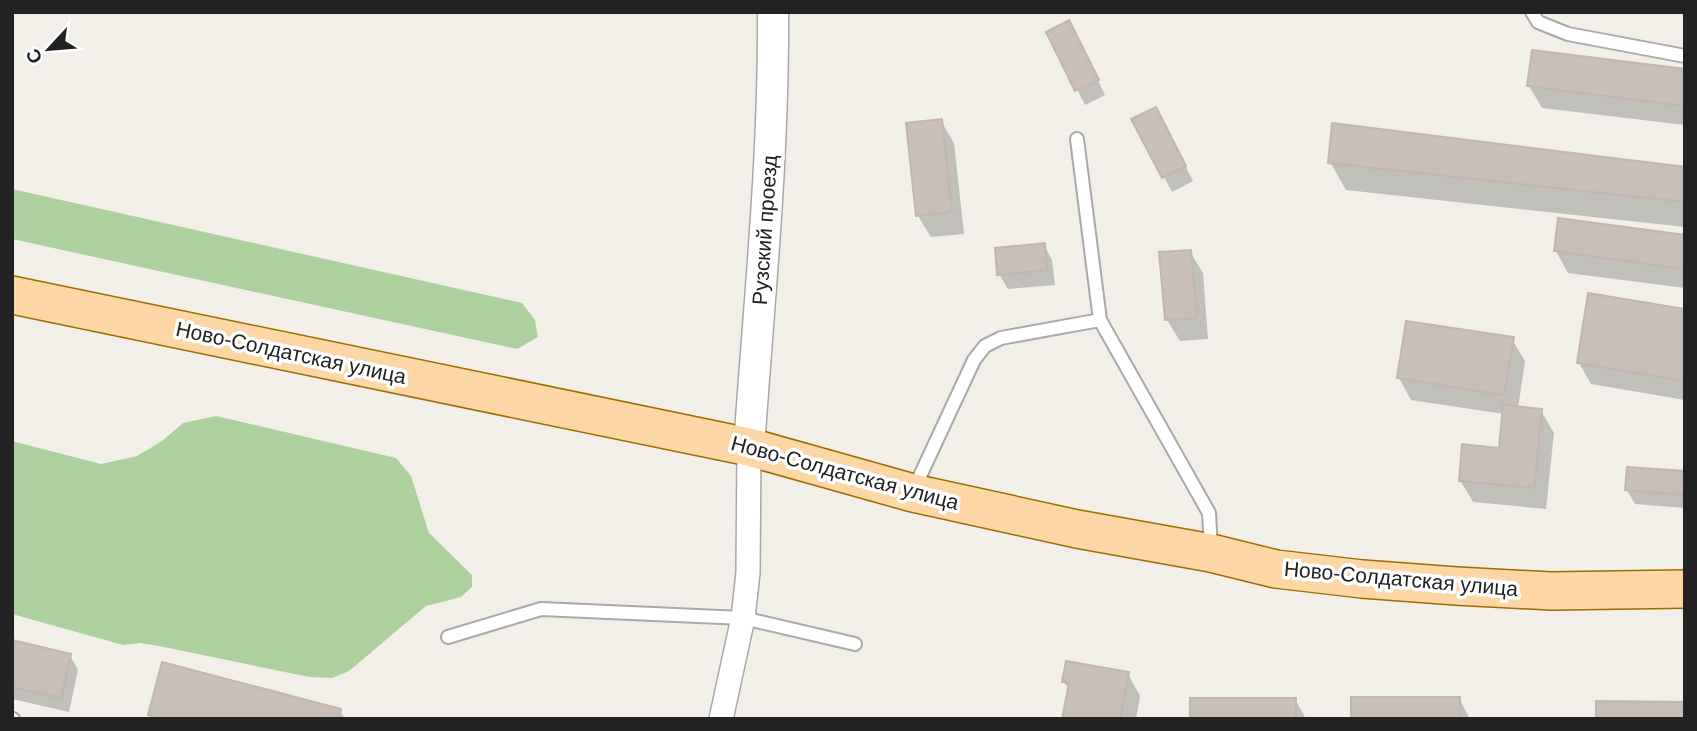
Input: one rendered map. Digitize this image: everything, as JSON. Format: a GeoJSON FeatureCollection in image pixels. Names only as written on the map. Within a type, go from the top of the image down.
{"type":"FeatureCollection","features":[{"type":"Feature","properties":{"kind":"main road","name":"Ново-Солдатская улица"},"geometry":{"type":"LineString","coordinates":[[12,295],[750,447],[913,493],[1077,529],[1211,553],[1276,569],[1389,581],[1551,591],[1685,589]]}},
{"type":"Feature","properties":{"kind":"street","name":"Рузский проезд"},"geometry":{"type":"LineString","coordinates":[[750,447],[769,190],[774,90],[773,12]]}},
{"type":"Feature","properties":{"kind":"street"},"geometry":{"type":"LineString","coordinates":[[721,719],[743,618],[748,573],[750,447]]}},
{"type":"Feature","properties":{"kind":"lane"},"geometry":{"type":"LineString","coordinates":[[1532,12],[1538,22],[1568,34],[1685,56]]}},
{"type":"Feature","properties":{"kind":"lane"},"geometry":{"type":"LineString","coordinates":[[1077,138],[1100,320],[1209,513],[1211,553]]}},
{"type":"Feature","properties":{"kind":"lane"},"geometry":{"type":"LineString","coordinates":[[913,493],[974,360],[985,346],[1001,338],[1100,320]]}},
{"type":"Feature","properties":{"kind":"lane"},"geometry":{"type":"LineString","coordinates":[[448,637],[541,609],[743,618],[855,644]]}},
{"type":"Feature","properties":{"kind":"green space"},"geometry":{"type":"Polygon","coordinates":[[[12,189],[522,303],[535,320],[538,337],[517,349],[12,239],[12,189]]]}},
{"type":"Feature","properties":{"kind":"green space"},"geometry":{"type":"Polygon","coordinates":[[[216,416],[396,458],[411,476],[429,533],[472,575],[472,587],[461,597],[426,606],[349,671],[332,678],[309,677],[140,643],[123,645],[12,614],[12,441],[101,464],[137,456],[162,441],[183,423],[216,416]]]}},
{"type":"Feature","properties":{"kind":"building"},"geometry":{"type":"Polygon","coordinates":[[[1069,20],[1099,80],[1075,91],[1046,32],[1069,20]]]}},
{"type":"Feature","properties":{"kind":"building"},"geometry":{"type":"Polygon","coordinates":[[[1532,50],[1685,69],[1685,106],[1527,86],[1532,50]]]}},
{"type":"Feature","properties":{"kind":"building"},"geometry":{"type":"Polygon","coordinates":[[[1156,107],[1186,166],[1162,178],[1131,119],[1156,107]]]}},
{"type":"Feature","properties":{"kind":"building"},"geometry":{"type":"Polygon","coordinates":[[[942,119],[952,212],[916,216],[906,123],[942,119]]]}},
{"type":"Feature","properties":{"kind":"building"},"geometry":{"type":"Polygon","coordinates":[[[1332,123],[1685,167],[1685,202],[1328,163],[1332,123]]]}},
{"type":"Feature","properties":{"kind":"building"},"geometry":{"type":"Polygon","coordinates":[[[1558,218],[1685,235],[1685,269],[1554,251],[1558,218]]]}},
{"type":"Feature","properties":{"kind":"building"},"geometry":{"type":"Polygon","coordinates":[[[1045,243],[1047,270],[997,275],[995,248],[1045,243]]]}},
{"type":"Feature","properties":{"kind":"building"},"geometry":{"type":"Polygon","coordinates":[[[1191,250],[1197,318],[1165,320],[1159,252],[1191,250]]]}},
{"type":"Feature","properties":{"kind":"building"},"geometry":{"type":"Polygon","coordinates":[[[1588,293],[1685,309],[1685,381],[1577,363],[1588,293]]]}},
{"type":"Feature","properties":{"kind":"building"},"geometry":{"type":"Polygon","coordinates":[[[1406,321],[1514,337],[1504,395],[1397,378],[1406,321]]]}},
{"type":"Feature","properties":{"kind":"building"},"geometry":{"type":"Polygon","coordinates":[[[1503,405],[1542,409],[1534,488],[1459,481],[1462,444],[1499,448],[1503,405]]]}},
{"type":"Feature","properties":{"kind":"building"},"geometry":{"type":"Polygon","coordinates":[[[1627,467],[1685,471],[1685,495],[1625,490],[1627,467]]]}},
{"type":"Feature","properties":{"kind":"building"},"geometry":{"type":"Polygon","coordinates":[[[12,640],[71,654],[61,698],[12,687],[12,640]]]}},
{"type":"Feature","properties":{"kind":"building"},"geometry":{"type":"Polygon","coordinates":[[[1066,661],[1129,672],[1120,719],[1062,719],[1069,683],[1062,682],[1066,661]]]}},
{"type":"Feature","properties":{"kind":"building"},"geometry":{"type":"Polygon","coordinates":[[[162,662],[341,709],[339,719],[161,719],[148,715],[162,662]]]}},
{"type":"Feature","properties":{"kind":"building"},"geometry":{"type":"Polygon","coordinates":[[[1351,697],[1460,697],[1460,719],[1351,719],[1351,697]]]}},
{"type":"Feature","properties":{"kind":"building"},"geometry":{"type":"Polygon","coordinates":[[[1190,698],[1296,698],[1296,719],[1190,719],[1190,698]]]}},
{"type":"Feature","properties":{"kind":"building"},"geometry":{"type":"Polygon","coordinates":[[[1596,701],[1685,702],[1685,719],[1596,719],[1596,701]]]}}]}
